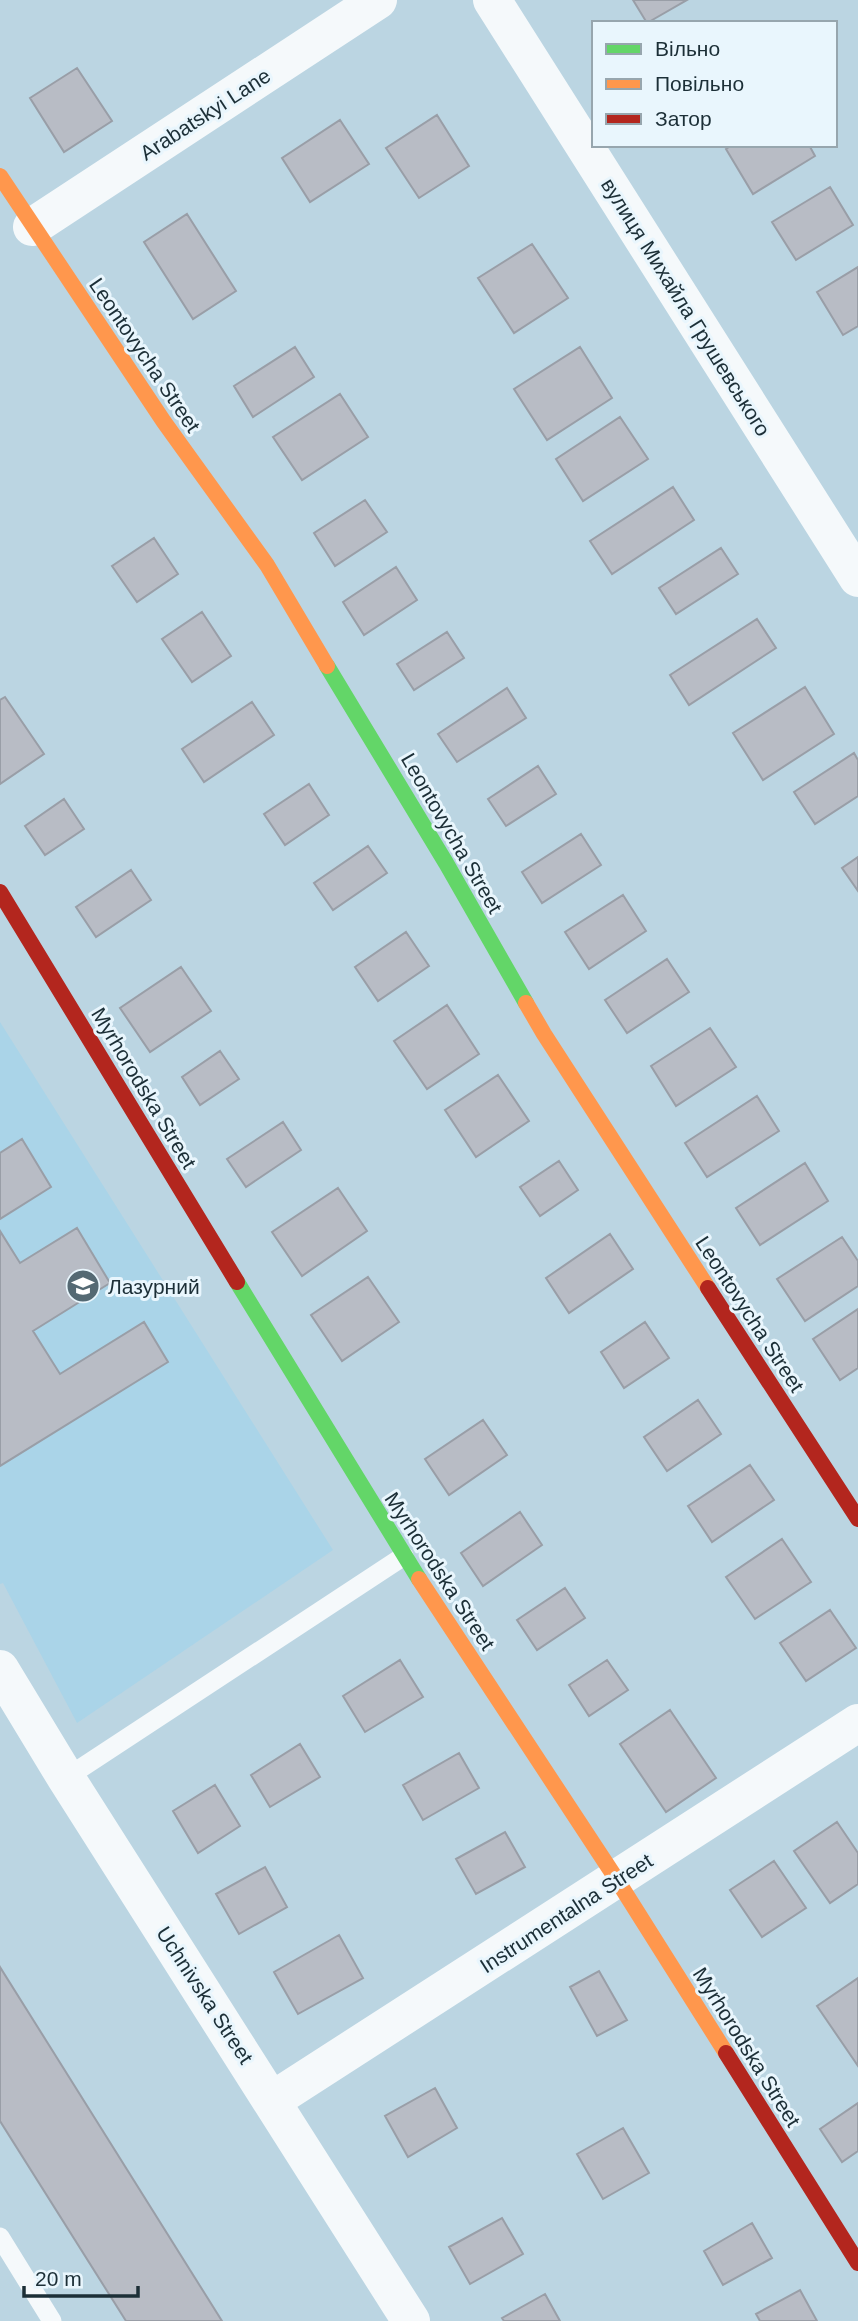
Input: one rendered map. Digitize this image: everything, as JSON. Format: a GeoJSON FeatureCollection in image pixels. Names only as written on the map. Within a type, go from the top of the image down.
{"type":"FeatureCollection","features":[{"type":"Feature","properties":{"kind":"street","name":"Arabatskyi Lane"},"geometry":{"type":"LineString","coordinates":[[32,227],[378,0]]}},
{"type":"Feature","properties":{"kind":"street","name":"вулиця Михайла Грушевського"},"geometry":{"type":"LineString","coordinates":[[492,0],[858,578]]}},
{"type":"Feature","properties":{"kind":"street","name":"Leontovycha Street"},"geometry":{"type":"LineString","coordinates":[[0,176],[164,422],[267,565],[396,778],[544,1034],[858,1519]]}},
{"type":"Feature","properties":{"kind":"street","name":"Myrhorodska Street"},"geometry":{"type":"LineString","coordinates":[[0,892],[404,1556],[617,1880],[858,2263]]}},
{"type":"Feature","properties":{"kind":"street","name":"Uchnivska Street"},"geometry":{"type":"LineString","coordinates":[[0,1669],[66,1778],[411,2321]]}},
{"type":"Feature","properties":{"kind":"street","name":"Instrumentalna Street"},"geometry":{"type":"LineString","coordinates":[[272,2100],[858,1723]]}},
{"type":"Feature","properties":{"kind":"lane"},"geometry":{"type":"LineString","coordinates":[[66,1778],[404,1556]]}},
{"type":"Feature","properties":{"kind":"lane"},"geometry":{"type":"LineString","coordinates":[[0,2237],[52,2321]]}},
{"type":"Feature","properties":{"kind":"shaded area","name":"Лазурний"},"geometry":{"type":"Polygon","coordinates":[[[0,1022],[333,1550],[77,1723],[3,1583],[0,1584],[0,1022]]]}},
{"type":"Feature","properties":{"kind":"building"},"geometry":{"type":"Polygon","coordinates":[[[633,0],[687,0],[650,21],[646,21],[633,0]]]}},
{"type":"Feature","properties":{"kind":"building"},"geometry":{"type":"Polygon","coordinates":[[[77,68],[112,121],[64,152],[30,98],[77,68]]]}},
{"type":"Feature","properties":{"kind":"building"},"geometry":{"type":"Polygon","coordinates":[[[437,115],[469,166],[419,198],[386,148],[437,115]]]}},
{"type":"Feature","properties":{"kind":"building"},"geometry":{"type":"Polygon","coordinates":[[[340,120],[369,164],[310,202],[282,158],[340,120]]]}},
{"type":"Feature","properties":{"kind":"building"},"geometry":{"type":"Polygon","coordinates":[[[810,147],[815,156],[753,194],[726,149],[810,147]]]}},
{"type":"Feature","properties":{"kind":"building"},"geometry":{"type":"Polygon","coordinates":[[[830,187],[853,225],[796,260],[772,222],[830,187]]]}},
{"type":"Feature","properties":{"kind":"building"},"geometry":{"type":"Polygon","coordinates":[[[187,214],[236,291],[193,319],[144,242],[187,214]]]}},
{"type":"Feature","properties":{"kind":"building"},"geometry":{"type":"Polygon","coordinates":[[[532,244],[568,298],[514,333],[478,278],[532,244]]]}},
{"type":"Feature","properties":{"kind":"building"},"geometry":{"type":"Polygon","coordinates":[[[858,267],[858,326],[843,335],[817,292],[858,267]]]}},
{"type":"Feature","properties":{"kind":"building"},"geometry":{"type":"Polygon","coordinates":[[[295,347],[314,377],[253,417],[234,386],[295,347]]]}},
{"type":"Feature","properties":{"kind":"building"},"geometry":{"type":"Polygon","coordinates":[[[580,347],[612,398],[547,440],[514,389],[580,347]]]}},
{"type":"Feature","properties":{"kind":"building"},"geometry":{"type":"Polygon","coordinates":[[[340,394],[368,437],[302,480],[273,437],[340,394]]]}},
{"type":"Feature","properties":{"kind":"building"},"geometry":{"type":"Polygon","coordinates":[[[620,417],[648,459],[583,501],[556,459],[620,417]]]}},
{"type":"Feature","properties":{"kind":"building"},"geometry":{"type":"Polygon","coordinates":[[[673,487],[694,520],[612,574],[590,541],[673,487]]]}},
{"type":"Feature","properties":{"kind":"building"},"geometry":{"type":"Polygon","coordinates":[[[365,500],[387,532],[335,566],[314,533],[365,500]]]}},
{"type":"Feature","properties":{"kind":"building"},"geometry":{"type":"Polygon","coordinates":[[[154,538],[178,574],[137,602],[112,566],[154,538]]]}},
{"type":"Feature","properties":{"kind":"building"},"geometry":{"type":"Polygon","coordinates":[[[721,548],[738,574],[676,614],[659,588],[721,548]]]}},
{"type":"Feature","properties":{"kind":"building"},"geometry":{"type":"Polygon","coordinates":[[[396,567],[417,600],[364,635],[343,602],[396,567]]]}},
{"type":"Feature","properties":{"kind":"building"},"geometry":{"type":"Polygon","coordinates":[[[202,612],[231,656],[192,682],[162,639],[202,612]]]}},
{"type":"Feature","properties":{"kind":"building"},"geometry":{"type":"Polygon","coordinates":[[[757,619],[776,648],[689,705],[670,675],[757,619]]]}},
{"type":"Feature","properties":{"kind":"building"},"geometry":{"type":"Polygon","coordinates":[[[447,632],[464,658],[414,690],[397,664],[447,632]]]}},
{"type":"Feature","properties":{"kind":"building"},"geometry":{"type":"Polygon","coordinates":[[[805,687],[834,734],[763,780],[733,733],[805,687]]]}},
{"type":"Feature","properties":{"kind":"building"},"geometry":{"type":"Polygon","coordinates":[[[507,688],[526,718],[457,762],[438,734],[507,688]]]}},
{"type":"Feature","properties":{"kind":"building"},"geometry":{"type":"Polygon","coordinates":[[[5,697],[44,754],[0,784],[0,700],[5,697]]]}},
{"type":"Feature","properties":{"kind":"building"},"geometry":{"type":"Polygon","coordinates":[[[252,702],[274,735],[204,782],[182,749],[252,702]]]}},
{"type":"Feature","properties":{"kind":"building"},"geometry":{"type":"Polygon","coordinates":[[[854,753],[858,760],[858,796],[815,824],[794,792],[854,753]]]}},
{"type":"Feature","properties":{"kind":"building"},"geometry":{"type":"Polygon","coordinates":[[[538,766],[556,794],[506,826],[488,799],[538,766]]]}},
{"type":"Feature","properties":{"kind":"building"},"geometry":{"type":"Polygon","coordinates":[[[309,784],[329,815],[285,845],[264,814],[309,784]]]}},
{"type":"Feature","properties":{"kind":"building"},"geometry":{"type":"Polygon","coordinates":[[[64,799],[84,829],[45,855],[25,826],[64,799]]]}},
{"type":"Feature","properties":{"kind":"building"},"geometry":{"type":"Polygon","coordinates":[[[581,834],[601,865],[542,903],[522,872],[581,834]]]}},
{"type":"Feature","properties":{"kind":"building"},"geometry":{"type":"Polygon","coordinates":[[[368,846],[387,873],[333,910],[314,883],[368,846]]]}},
{"type":"Feature","properties":{"kind":"building"},"geometry":{"type":"Polygon","coordinates":[[[858,857],[858,891],[842,868],[858,857]]]}},
{"type":"Feature","properties":{"kind":"building"},"geometry":{"type":"Polygon","coordinates":[[[131,870],[151,900],[96,937],[76,907],[131,870]]]}},
{"type":"Feature","properties":{"kind":"building"},"geometry":{"type":"Polygon","coordinates":[[[623,895],[646,931],[589,969],[565,932],[623,895]]]}},
{"type":"Feature","properties":{"kind":"building"},"geometry":{"type":"Polygon","coordinates":[[[406,932],[429,966],[378,1001],[355,967],[406,932]]]}},
{"type":"Feature","properties":{"kind":"building"},"geometry":{"type":"Polygon","coordinates":[[[667,959],[689,992],[627,1033],[605,1000],[667,959]]]}},
{"type":"Feature","properties":{"kind":"building"},"geometry":{"type":"Polygon","coordinates":[[[181,967],[211,1011],[150,1052],[120,1008],[181,967]]]}},
{"type":"Feature","properties":{"kind":"building"},"geometry":{"type":"Polygon","coordinates":[[[447,1005],[479,1054],[427,1089],[394,1041],[447,1005]]]}},
{"type":"Feature","properties":{"kind":"building"},"geometry":{"type":"Polygon","coordinates":[[[710,1028],[736,1067],[676,1106],[651,1066],[710,1028]]]}},
{"type":"Feature","properties":{"kind":"building"},"geometry":{"type":"Polygon","coordinates":[[[220,1051],[239,1079],[200,1105],[182,1077],[220,1051]]]}},
{"type":"Feature","properties":{"kind":"building"},"geometry":{"type":"Polygon","coordinates":[[[498,1075],[529,1121],[476,1157],[445,1110],[498,1075]]]}},
{"type":"Feature","properties":{"kind":"building"},"geometry":{"type":"Polygon","coordinates":[[[757,1096],[779,1131],[707,1177],[685,1143],[757,1096]]]}},
{"type":"Feature","properties":{"kind":"building"},"geometry":{"type":"Polygon","coordinates":[[[283,1122],[301,1150],[246,1187],[227,1159],[283,1122]]]}},
{"type":"Feature","properties":{"kind":"building"},"geometry":{"type":"Polygon","coordinates":[[[22,1139],[51,1187],[0,1219],[0,1153],[22,1139]]]}},
{"type":"Feature","properties":{"kind":"building"},"geometry":{"type":"Polygon","coordinates":[[[559,1161],[578,1190],[540,1216],[520,1187],[559,1161]]]}},
{"type":"Feature","properties":{"kind":"building"},"geometry":{"type":"Polygon","coordinates":[[[805,1163],[828,1201],[760,1245],[736,1208],[805,1163]]]}},
{"type":"Feature","properties":{"kind":"building"},"geometry":{"type":"Polygon","coordinates":[[[338,1188],[367,1231],[302,1276],[272,1232],[338,1188]]]}},
{"type":"Feature","properties":{"kind":"building"},"geometry":{"type":"Polygon","coordinates":[[[77,1228],[110,1283],[33,1331],[60,1374],[144,1322],[168,1362],[0,1466],[0,1231],[20,1263],[77,1228]]]}},
{"type":"Feature","properties":{"kind":"building"},"geometry":{"type":"Polygon","coordinates":[[[610,1234],[633,1269],[569,1313],[546,1278],[610,1234]]]}},
{"type":"Feature","properties":{"kind":"building"},"geometry":{"type":"Polygon","coordinates":[[[842,1237],[858,1261],[858,1286],[805,1321],[777,1279],[842,1237]]]}},
{"type":"Feature","properties":{"kind":"building"},"geometry":{"type":"Polygon","coordinates":[[[368,1277],[399,1322],[342,1361],[311,1315],[368,1277]]]}},
{"type":"Feature","properties":{"kind":"building"},"geometry":{"type":"Polygon","coordinates":[[[858,1309],[858,1368],[840,1380],[813,1339],[858,1309]]]}},
{"type":"Feature","properties":{"kind":"building"},"geometry":{"type":"Polygon","coordinates":[[[645,1322],[669,1358],[624,1388],[601,1352],[645,1322]]]}},
{"type":"Feature","properties":{"kind":"building"},"geometry":{"type":"Polygon","coordinates":[[[698,1400],[721,1434],[667,1471],[644,1437],[698,1400]]]}},
{"type":"Feature","properties":{"kind":"building"},"geometry":{"type":"Polygon","coordinates":[[[483,1420],[507,1455],[449,1495],[425,1459],[483,1420]]]}},
{"type":"Feature","properties":{"kind":"building"},"geometry":{"type":"Polygon","coordinates":[[[750,1465],[774,1500],[712,1542],[688,1506],[750,1465]]]}},
{"type":"Feature","properties":{"kind":"building"},"geometry":{"type":"Polygon","coordinates":[[[520,1512],[542,1545],[483,1586],[461,1553],[520,1512]]]}},
{"type":"Feature","properties":{"kind":"building"},"geometry":{"type":"Polygon","coordinates":[[[782,1539],[811,1582],[755,1619],[726,1577],[782,1539]]]}},
{"type":"Feature","properties":{"kind":"building"},"geometry":{"type":"Polygon","coordinates":[[[565,1588],[585,1618],[537,1650],[517,1620],[565,1588]]]}},
{"type":"Feature","properties":{"kind":"building"},"geometry":{"type":"Polygon","coordinates":[[[830,1610],[856,1648],[806,1681],[780,1643],[830,1610]]]}},
{"type":"Feature","properties":{"kind":"building"},"geometry":{"type":"Polygon","coordinates":[[[400,1660],[423,1697],[365,1732],[343,1696],[400,1660]]]}},
{"type":"Feature","properties":{"kind":"building"},"geometry":{"type":"Polygon","coordinates":[[[607,1660],[628,1690],[589,1716],[569,1685],[607,1660]]]}},
{"type":"Feature","properties":{"kind":"building"},"geometry":{"type":"Polygon","coordinates":[[[670,1710],[716,1778],[666,1812],[620,1744],[670,1710]]]}},
{"type":"Feature","properties":{"kind":"building"},"geometry":{"type":"Polygon","coordinates":[[[300,1744],[320,1777],[270,1807],[251,1775],[300,1744]]]}},
{"type":"Feature","properties":{"kind":"building"},"geometry":{"type":"Polygon","coordinates":[[[459,1753],[479,1788],[423,1820],[403,1785],[459,1753]]]}},
{"type":"Feature","properties":{"kind":"building"},"geometry":{"type":"Polygon","coordinates":[[[215,1785],[240,1826],[198,1853],[173,1811],[215,1785]]]}},
{"type":"Feature","properties":{"kind":"building"},"geometry":{"type":"Polygon","coordinates":[[[837,1822],[858,1853],[858,1884],[830,1903],[794,1851],[837,1822]]]}},
{"type":"Feature","properties":{"kind":"building"},"geometry":{"type":"Polygon","coordinates":[[[505,1832],[525,1867],[476,1894],[456,1859],[505,1832]]]}},
{"type":"Feature","properties":{"kind":"building"},"geometry":{"type":"Polygon","coordinates":[[[774,1861],[806,1908],[762,1937],[730,1890],[774,1861]]]}},
{"type":"Feature","properties":{"kind":"building"},"geometry":{"type":"Polygon","coordinates":[[[265,1867],[287,1907],[239,1934],[216,1894],[265,1867]]]}},
{"type":"Feature","properties":{"kind":"building"},"geometry":{"type":"Polygon","coordinates":[[[339,1935],[363,1978],[298,2014],[274,1972],[339,1935]]]}},
{"type":"Feature","properties":{"kind":"building"},"geometry":{"type":"Polygon","coordinates":[[[0,1967],[222,2321],[126,2321],[0,2121],[0,1967]]]}},
{"type":"Feature","properties":{"kind":"building"},"geometry":{"type":"Polygon","coordinates":[[[599,1971],[627,2020],[597,2036],[570,1987],[599,1971]]]}},
{"type":"Feature","properties":{"kind":"building"},"geometry":{"type":"Polygon","coordinates":[[[858,1978],[858,2066],[817,2006],[858,1978]]]}},
{"type":"Feature","properties":{"kind":"building"},"geometry":{"type":"Polygon","coordinates":[[[435,2088],[457,2128],[408,2157],[385,2116],[435,2088]]]}},
{"type":"Feature","properties":{"kind":"building"},"geometry":{"type":"Polygon","coordinates":[[[858,2103],[858,2151],[842,2162],[820,2129],[858,2103]]]}},
{"type":"Feature","properties":{"kind":"building"},"geometry":{"type":"Polygon","coordinates":[[[623,2128],[649,2173],[603,2199],[577,2154],[623,2128]]]}},
{"type":"Feature","properties":{"kind":"building"},"geometry":{"type":"Polygon","coordinates":[[[502,2218],[523,2254],[470,2284],[449,2247],[502,2218]]]}},
{"type":"Feature","properties":{"kind":"building"},"geometry":{"type":"Polygon","coordinates":[[[752,2223],[772,2258],[723,2285],[704,2251],[752,2223]]]}},
{"type":"Feature","properties":{"kind":"building"},"geometry":{"type":"Polygon","coordinates":[[[800,2290],[817,2321],[760,2321],[756,2314],[800,2290]]]}},
{"type":"Feature","properties":{"kind":"building"},"geometry":{"type":"Polygon","coordinates":[[[545,2294],[560,2321],[504,2321],[502,2318],[545,2294]]]}},
{"type":"Feature","properties":{"kind":"traffic: fast"},"geometry":{"type":"LineString","coordinates":[[327,666],[446,863],[526,1003]]}},
{"type":"Feature","properties":{"kind":"traffic: fast"},"geometry":{"type":"LineString","coordinates":[[237,1282],[419,1579]]}},
{"type":"Feature","properties":{"kind":"traffic: slow"},"geometry":{"type":"LineString","coordinates":[[0,176],[164,422],[267,565],[327,666]]}},
{"type":"Feature","properties":{"kind":"traffic: slow"},"geometry":{"type":"LineString","coordinates":[[526,1003],[708,1288]]}},
{"type":"Feature","properties":{"kind":"traffic: slow"},"geometry":{"type":"LineString","coordinates":[[419,1579],[617,1880],[726,2053]]}},
{"type":"Feature","properties":{"kind":"traffic: jam"},"geometry":{"type":"LineString","coordinates":[[0,892],[237,1282]]}},
{"type":"Feature","properties":{"kind":"traffic: jam"},"geometry":{"type":"LineString","coordinates":[[708,1288],[858,1519]]}},
{"type":"Feature","properties":{"kind":"traffic: jam"},"geometry":{"type":"LineString","coordinates":[[726,2053],[858,2263]]}},
{"type":"Feature","properties":{"kind":"place","name":"Лазурний"},"geometry":{"type":"Point","coordinates":[83,1286]}}]}
